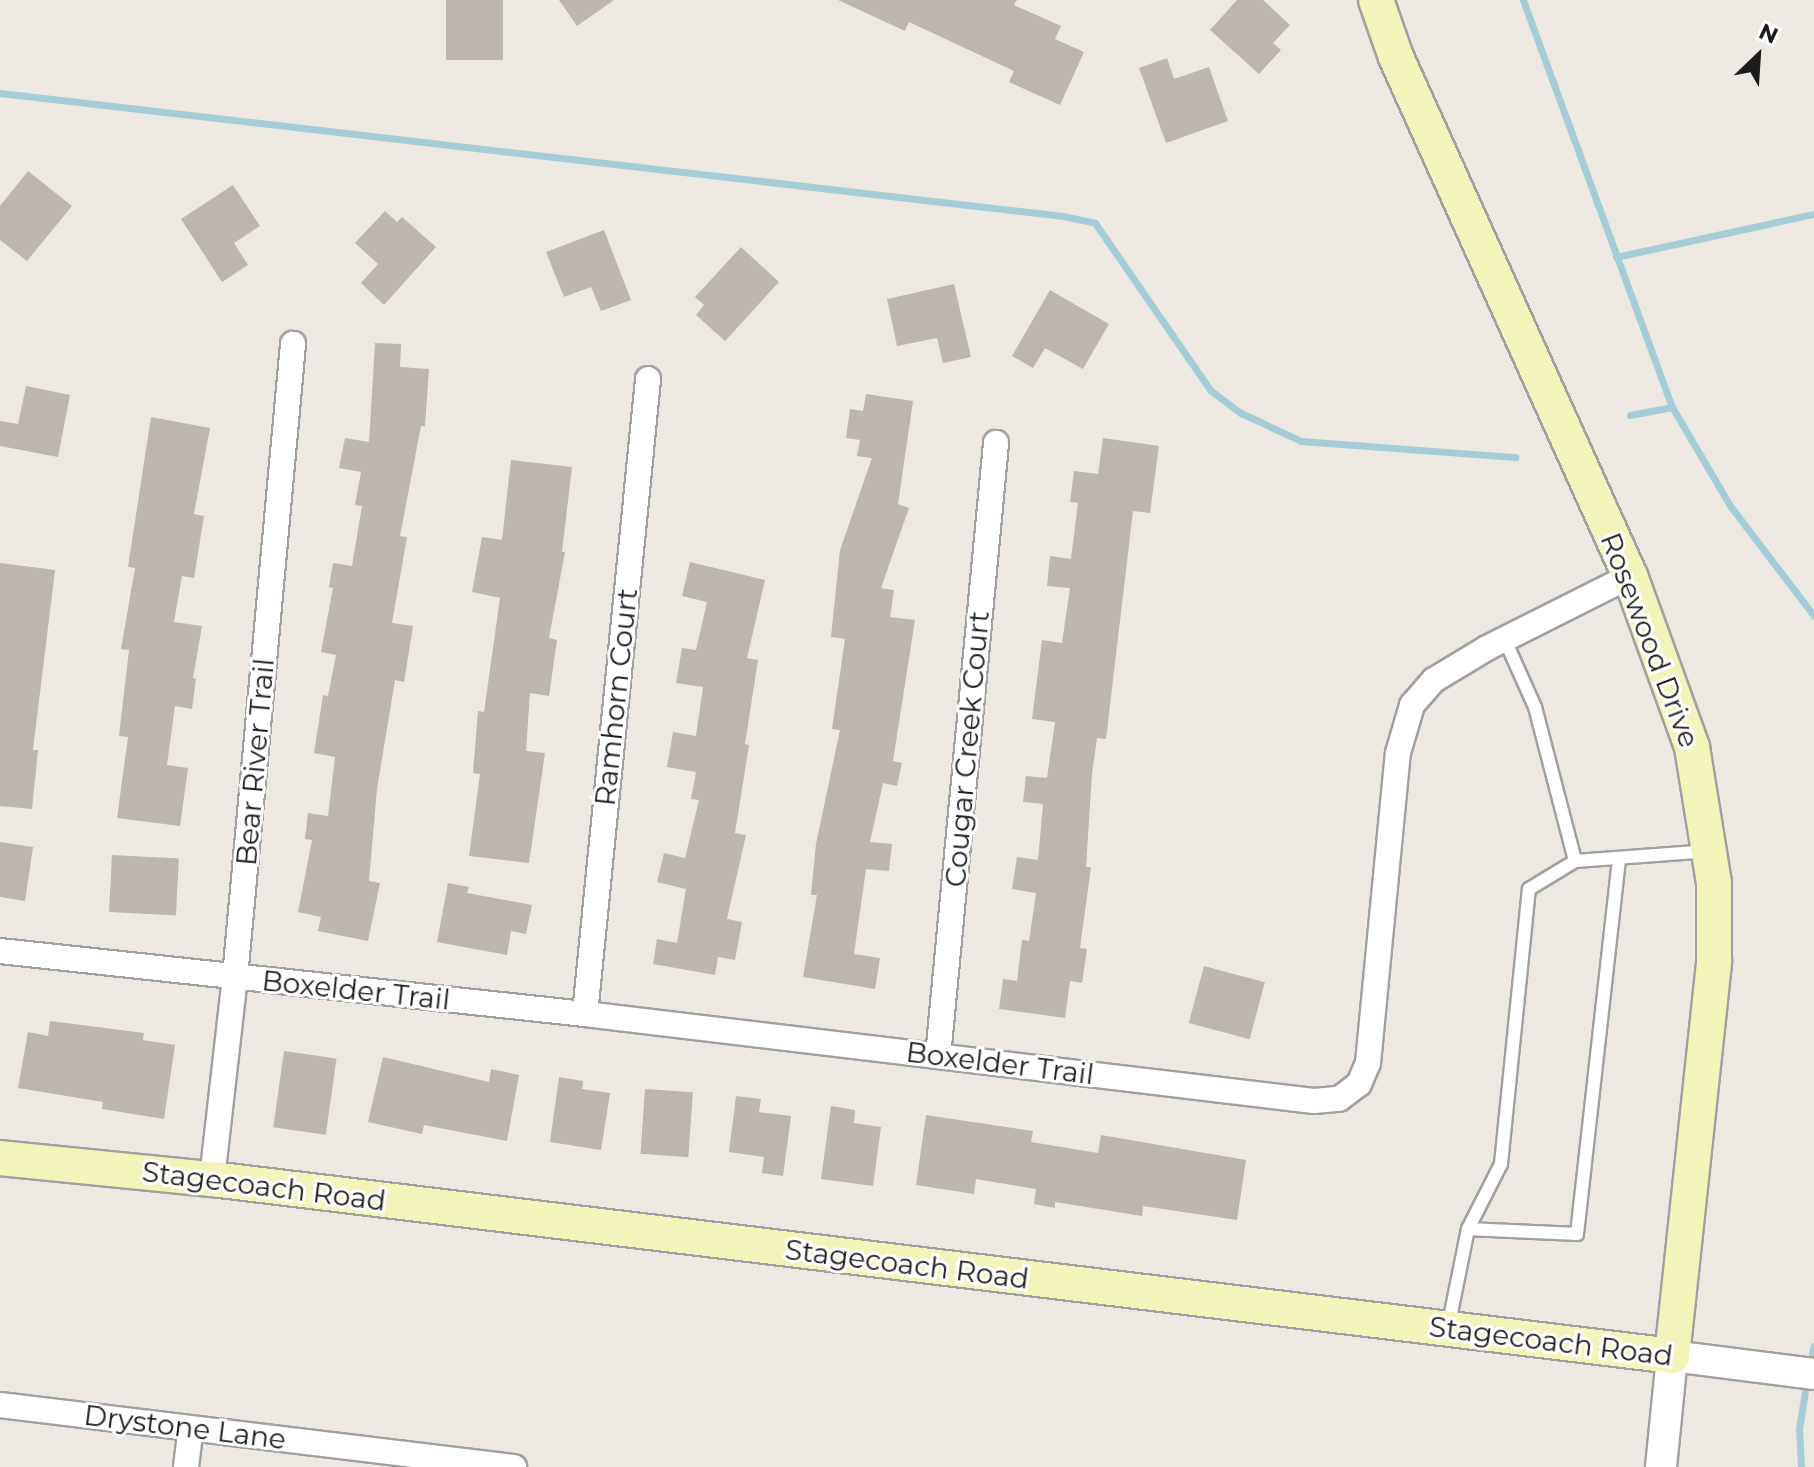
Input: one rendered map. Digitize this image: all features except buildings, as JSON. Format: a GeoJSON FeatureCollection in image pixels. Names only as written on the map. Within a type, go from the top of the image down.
{"type":"FeatureCollection","features":[{"type":"Feature","properties":{"kind":"main road","name":"Rosewood Drive"},"geometry":{"type":"LineString","coordinates":[[1376,0],[1396,57],[1630,576],[1692,747],[1714,883],[1714,960],[1672,1356]]}},
{"type":"Feature","properties":{"kind":"main road","name":"Stagecoach Road"},"geometry":{"type":"LineString","coordinates":[[0,1158],[212,1179],[1672,1356]]}},
{"type":"Feature","properties":{"kind":"street","name":"Bear River Trail"},"geometry":{"type":"LineString","coordinates":[[212,1179],[235,977],[293,344]]}},
{"type":"Feature","properties":{"kind":"street","name":"Ramhorn Court"},"geometry":{"type":"LineString","coordinates":[[585,1014],[648,379]]}},
{"type":"Feature","properties":{"kind":"street","name":"Cougar Creek Court"},"geometry":{"type":"LineString","coordinates":[[938,1056],[996,443]]}},
{"type":"Feature","properties":{"kind":"street","name":"Boxelder Trail"},"geometry":{"type":"LineString","coordinates":[[0,951],[585,1014],[1314,1101],[1339,1099],[1359,1084],[1368,1063],[1398,753],[1412,705],[1434,680],[1630,576]]}},
{"type":"Feature","properties":{"kind":"street","name":"Stagecoach Road"},"geometry":{"type":"LineString","coordinates":[[1672,1356],[1814,1374]]}},
{"type":"Feature","properties":{"kind":"street","name":"Rosewood Drive"},"geometry":{"type":"LineString","coordinates":[[1661,1467],[1672,1356]]}},
{"type":"Feature","properties":{"kind":"street","name":"Drystone Lane"},"geometry":{"type":"LineString","coordinates":[[0,1405],[514,1467]]}},
{"type":"Feature","properties":{"kind":"street"},"geometry":{"type":"LineString","coordinates":[[186,1467],[191,1428]]}},
{"type":"Feature","properties":{"kind":"lane"},"geometry":{"type":"LineString","coordinates":[[1505,640],[1535,707],[1575,861]]}},
{"type":"Feature","properties":{"kind":"lane"},"geometry":{"type":"LineString","coordinates":[[1448,1329],[1468,1229],[1501,1164],[1529,889],[1575,861],[1709,850]]}},
{"type":"Feature","properties":{"kind":"lane"},"geometry":{"type":"LineString","coordinates":[[1468,1229],[1577,1234],[1619,858]]}},
{"type":"Feature","properties":{"kind":"waterway"},"geometry":{"type":"LineString","coordinates":[[1523,0],[1672,407],[1731,507],[1814,616]]}},
{"type":"Feature","properties":{"kind":"waterway"},"geometry":{"type":"LineString","coordinates":[[0,93],[1063,216],[1095,223],[1210,390],[1241,413],[1301,441],[1515,457]]}},
{"type":"Feature","properties":{"kind":"waterway"},"geometry":{"type":"LineString","coordinates":[[1616,257],[1814,214]]}},
{"type":"Feature","properties":{"kind":"waterway"},"geometry":{"type":"LineString","coordinates":[[1630,415],[1672,407]]}},
{"type":"Feature","properties":{"kind":"waterway"},"geometry":{"type":"LineString","coordinates":[[1809,1367],[1814,1346]]}},
{"type":"Feature","properties":{"kind":"waterway"},"geometry":{"type":"LineString","coordinates":[[1801,1467],[1799,1429],[1807,1379]]}}]}
